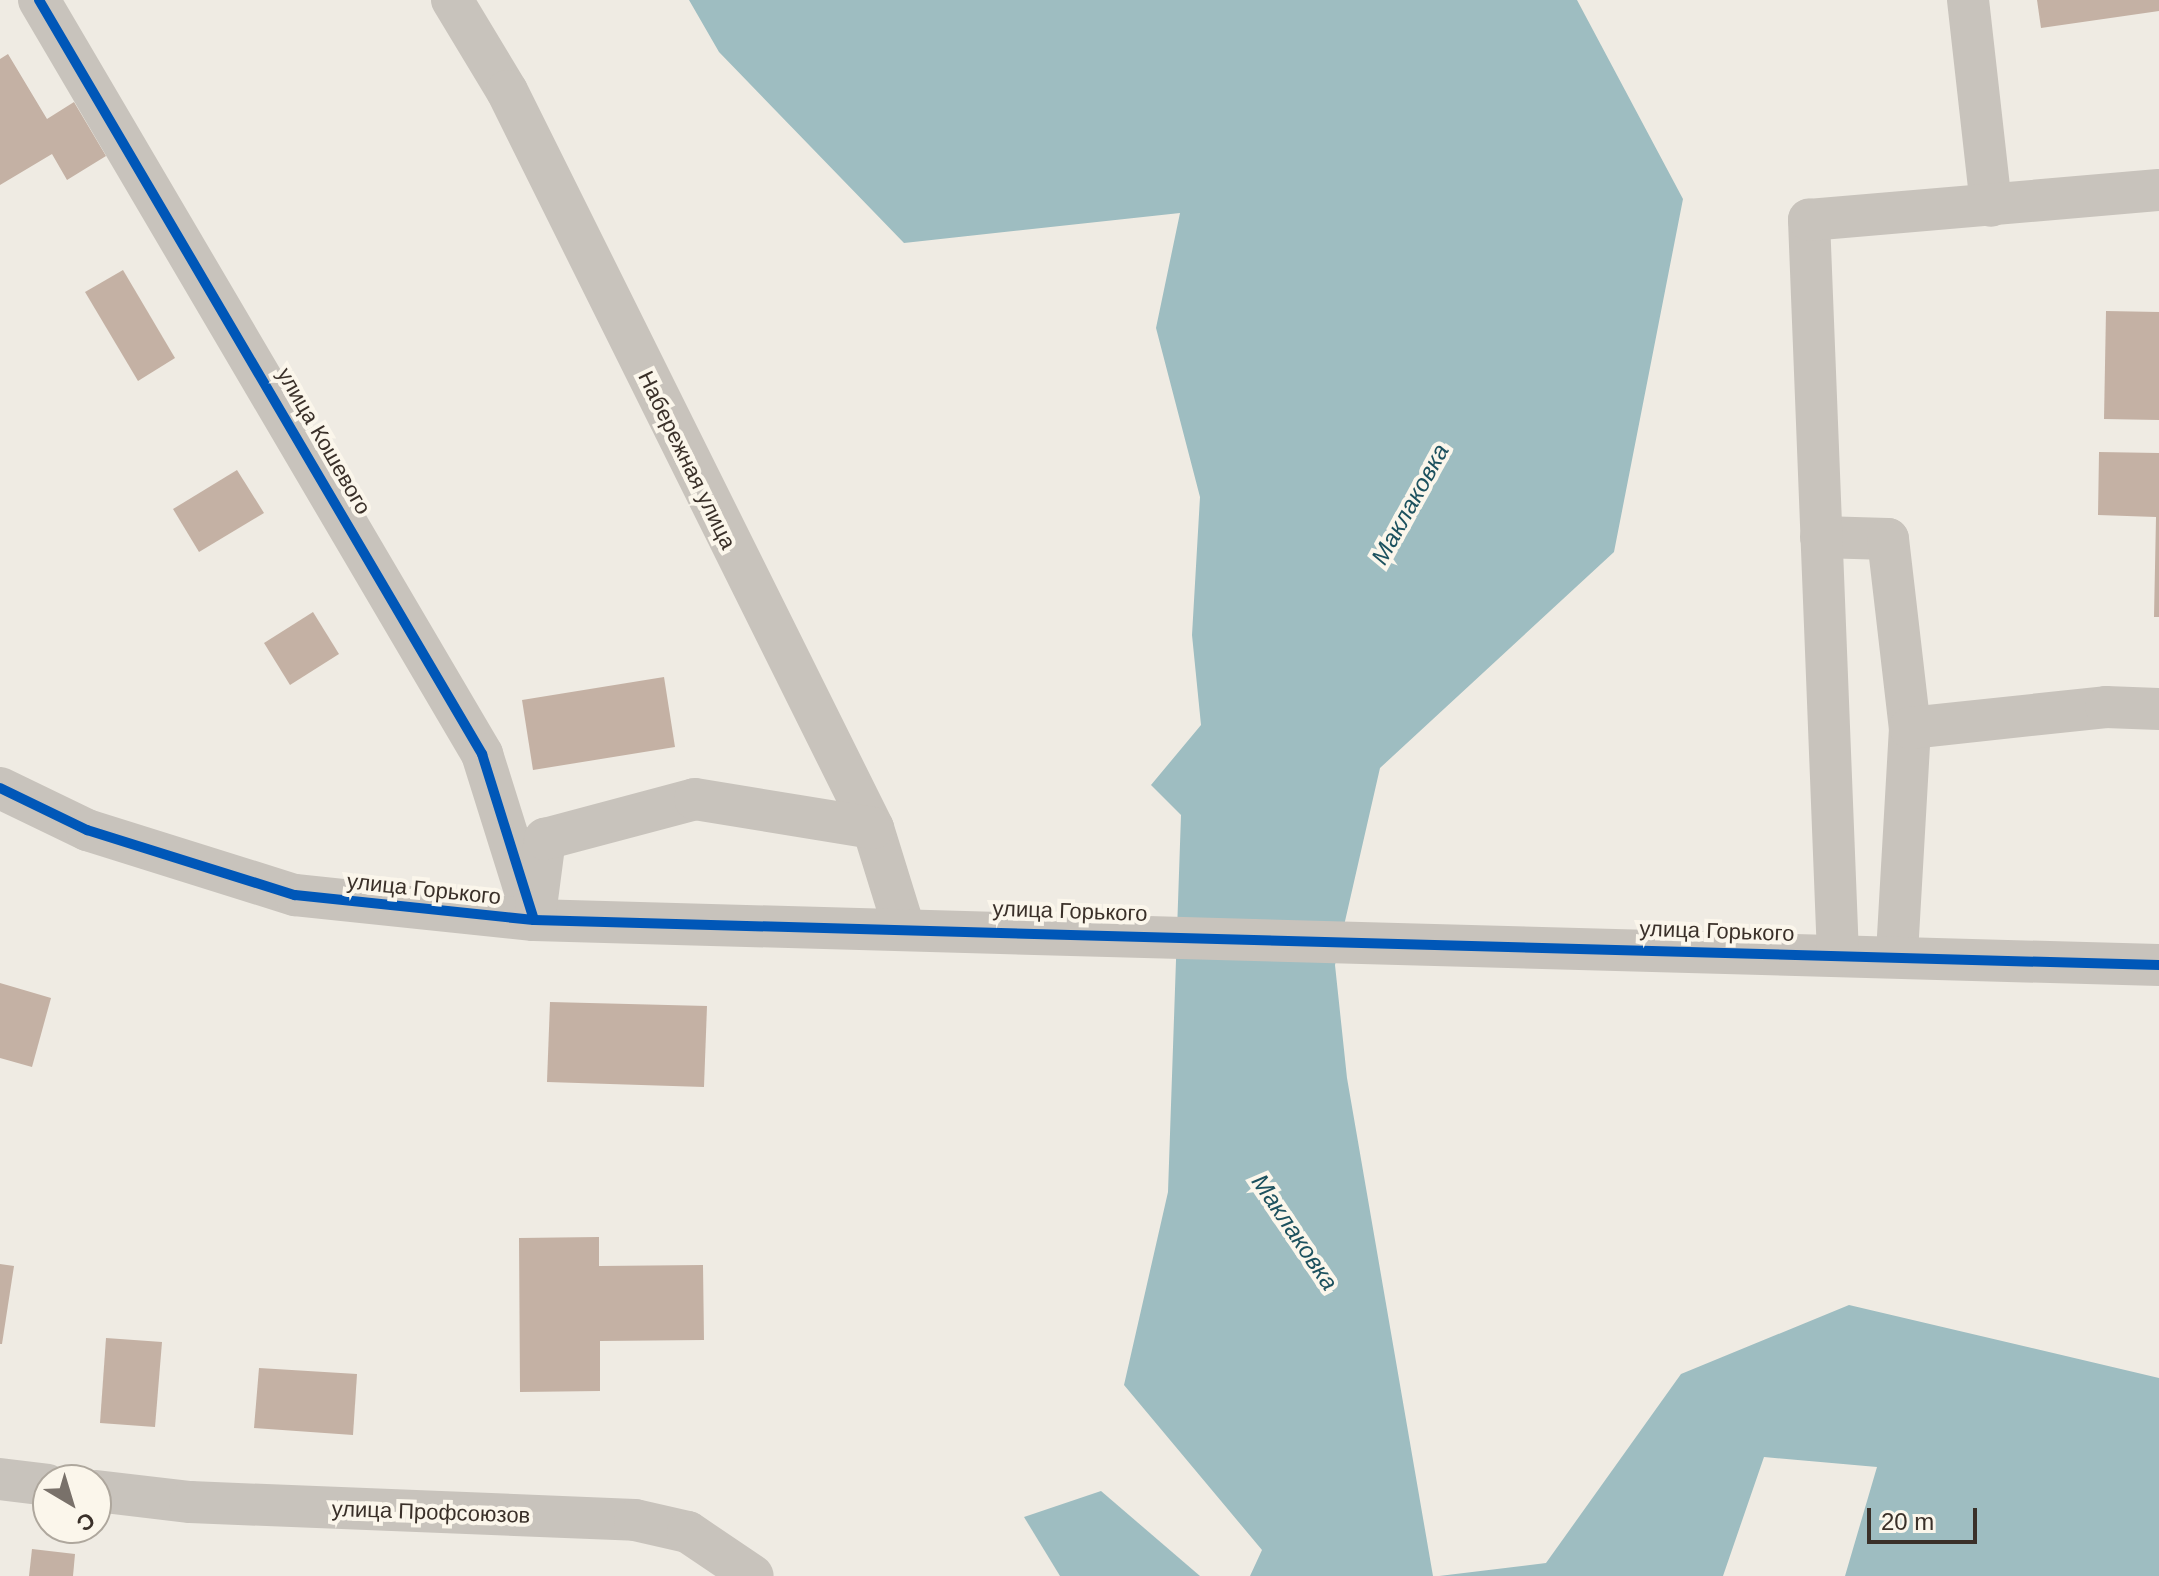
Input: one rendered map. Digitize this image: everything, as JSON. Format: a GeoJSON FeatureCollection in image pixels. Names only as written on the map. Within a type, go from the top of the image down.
{"type":"FeatureCollection","features":[{"type":"Feature","properties":{"kind":"street","name":"улица Кошевого"},"geometry":{"type":"LineString","coordinates":[[39,0],[482,754],[534,920]]}},
{"type":"Feature","properties":{"kind":"street","name":"Набережная улица"},"geometry":{"type":"LineString","coordinates":[[452,0],[507,91],[873,828],[904,928]]}},
{"type":"Feature","properties":{"kind":"street"},"geometry":{"type":"LineString","coordinates":[[1968,0],[1991,206]]}},
{"type":"Feature","properties":{"kind":"street"},"geometry":{"type":"LineString","coordinates":[[1838,955],[1809,220],[2159,190]]}},
{"type":"Feature","properties":{"kind":"street"},"geometry":{"type":"LineString","coordinates":[[1821,537],[1888,539],[1910,728],[1897,956]]}},
{"type":"Feature","properties":{"kind":"street"},"geometry":{"type":"LineString","coordinates":[[1910,728],[2106,707],[2159,709]]}},
{"type":"Feature","properties":{"kind":"street","name":"улица Горького"},"geometry":{"type":"LineString","coordinates":[[0,788],[87,830],[295,895],[534,920],[980,929],[2159,965]]}},
{"type":"Feature","properties":{"kind":"street"},"geometry":{"type":"LineString","coordinates":[[534,920],[545,839],[695,799],[873,828]]}},
{"type":"Feature","properties":{"kind":"street"},"geometry":{"type":"LineString","coordinates":[[0,1479],[32,1483]]}},
{"type":"Feature","properties":{"kind":"street","name":"улица Профсоюзов"},"geometry":{"type":"LineString","coordinates":[[112,1493],[190,1502],[635,1520],[688,1532],[753,1576]]}},
{"type":"Feature","properties":{"kind":"water","name":"Маклаковка"},"geometry":{"type":"Polygon","coordinates":[[[689,0],[1577,0],[1683,199],[1614,552],[1380,768],[1335,965],[1347,1078],[1433,1576],[1250,1576],[1262,1550],[1124,1385],[1168,1192],[1181,815],[1151,785],[1201,725],[1192,635],[1200,497],[1156,328],[1180,213],[904,243],[719,52],[689,0]]]}},
{"type":"Feature","properties":{"kind":"water"},"geometry":{"type":"Polygon","coordinates":[[[1849,1305],[2159,1378],[2159,1576],[1845,1576],[1877,1467],[1764,1457],[1723,1576],[1439,1576],[1546,1563],[1681,1374],[1849,1305]]]}},
{"type":"Feature","properties":{"kind":"water"},"geometry":{"type":"Polygon","coordinates":[[[1101,1491],[1200,1576],[1060,1576],[1024,1517],[1101,1491]]]}},
{"type":"Feature","properties":{"kind":"building"},"geometry":{"type":"Polygon","coordinates":[[[2037,0],[2159,0],[2159,11],[2041,28],[2037,0]]]}},
{"type":"Feature","properties":{"kind":"building"},"geometry":{"type":"Polygon","coordinates":[[[8,54],[47,119],[74,102],[106,156],[67,180],[52,154],[0,185],[0,59],[8,54]]]}},
{"type":"Feature","properties":{"kind":"building"},"geometry":{"type":"Polygon","coordinates":[[[123,270],[175,358],[138,381],[85,292],[123,270]]]}},
{"type":"Feature","properties":{"kind":"building"},"geometry":{"type":"Polygon","coordinates":[[[2106,311],[2159,312],[2159,420],[2104,419],[2106,311]]]}},
{"type":"Feature","properties":{"kind":"building"},"geometry":{"type":"Polygon","coordinates":[[[2099,452],[2159,453],[2159,617],[2154,617],[2156,517],[2098,515],[2099,452]]]}},
{"type":"Feature","properties":{"kind":"building"},"geometry":{"type":"Polygon","coordinates":[[[237,470],[264,513],[199,552],[173,509],[237,470]]]}},
{"type":"Feature","properties":{"kind":"building"},"geometry":{"type":"Polygon","coordinates":[[[313,612],[339,654],[290,685],[264,643],[313,612]]]}},
{"type":"Feature","properties":{"kind":"building"},"geometry":{"type":"Polygon","coordinates":[[[664,677],[675,747],[533,770],[522,700],[664,677]]]}},
{"type":"Feature","properties":{"kind":"building"},"geometry":{"type":"Polygon","coordinates":[[[0,983],[51,998],[32,1067],[0,1058],[0,983]]]}},
{"type":"Feature","properties":{"kind":"building"},"geometry":{"type":"Polygon","coordinates":[[[550,1002],[707,1006],[704,1087],[547,1082],[550,1002]]]}},
{"type":"Feature","properties":{"kind":"building"},"geometry":{"type":"Polygon","coordinates":[[[599,1237],[599,1266],[703,1265],[704,1340],[600,1341],[600,1391],[520,1392],[519,1238],[599,1237]]]}},
{"type":"Feature","properties":{"kind":"building"},"geometry":{"type":"Polygon","coordinates":[[[0,1264],[14,1266],[2,1344],[0,1344],[0,1264]]]}},
{"type":"Feature","properties":{"kind":"building"},"geometry":{"type":"Polygon","coordinates":[[[106,1338],[162,1342],[155,1427],[100,1423],[106,1338]]]}},
{"type":"Feature","properties":{"kind":"building"},"geometry":{"type":"Polygon","coordinates":[[[259,1368],[357,1374],[353,1435],[254,1428],[259,1368]]]}},
{"type":"Feature","properties":{"kind":"building"},"geometry":{"type":"Polygon","coordinates":[[[32,1549],[75,1554],[73,1576],[29,1576],[32,1549]]]}},
{"type":"Feature","properties":{"kind":"cycle path"},"geometry":{"type":"LineString","coordinates":[[39,0],[482,754],[534,920]]}},
{"type":"Feature","properties":{"kind":"cycle path"},"geometry":{"type":"LineString","coordinates":[[0,788],[87,830],[295,895],[534,920],[2159,965]]}}]}
